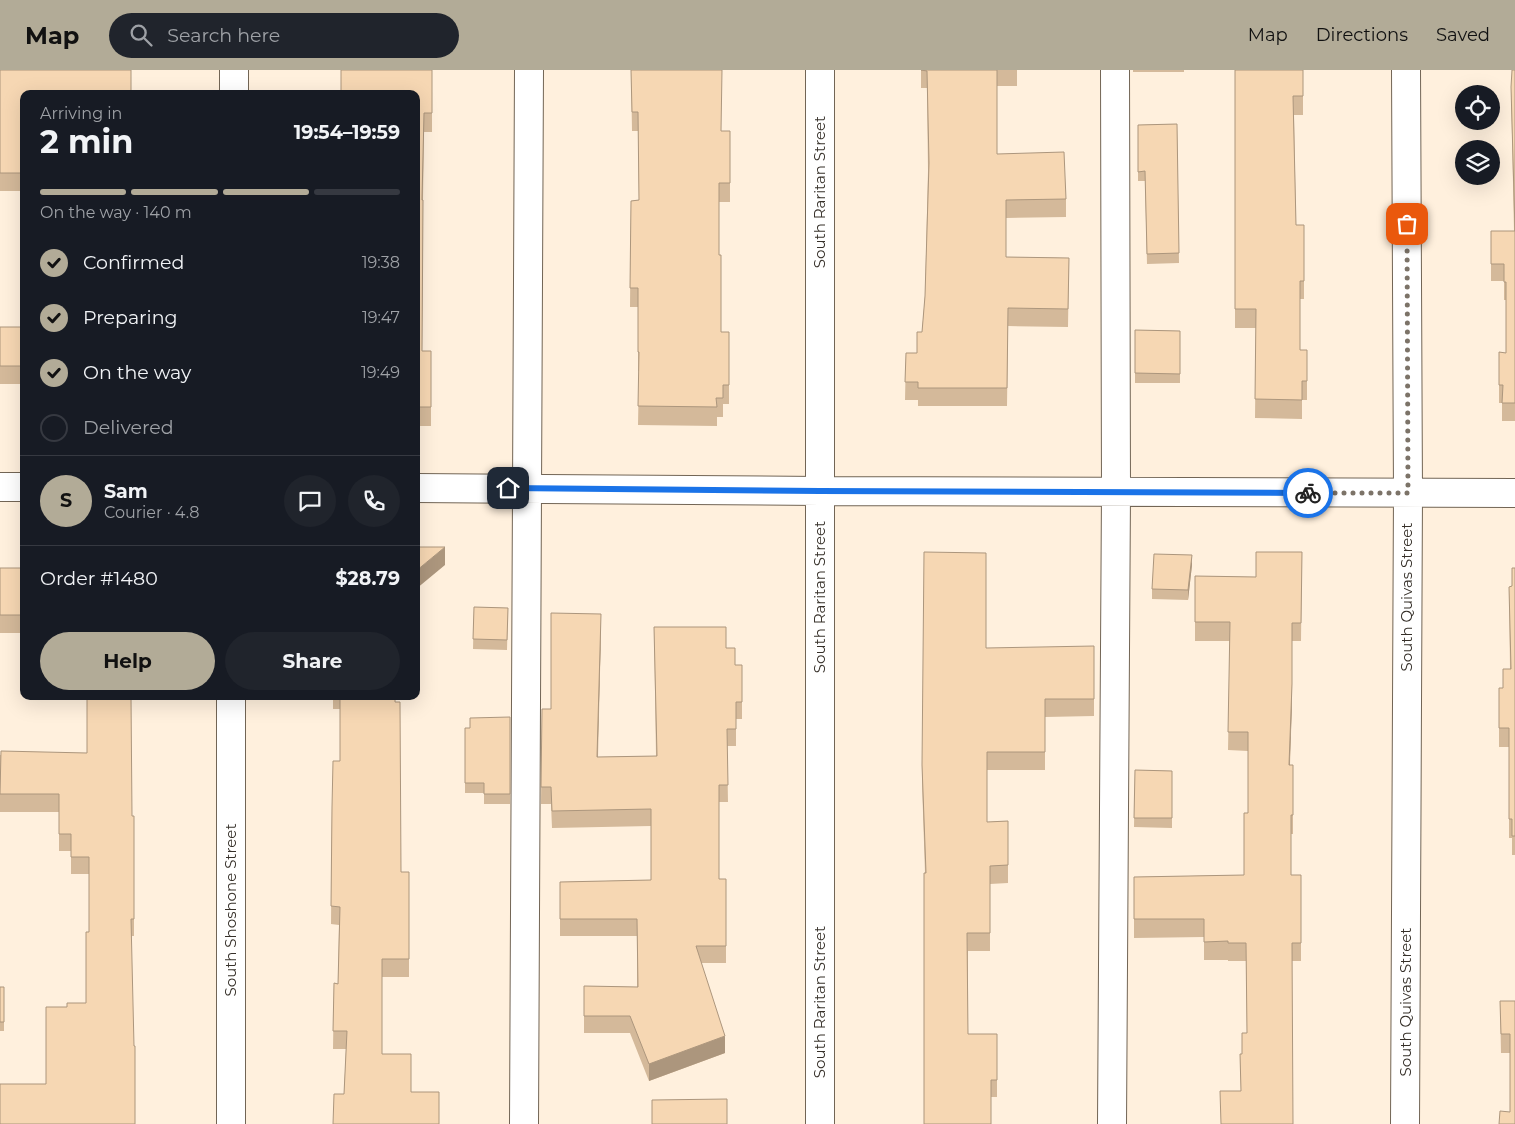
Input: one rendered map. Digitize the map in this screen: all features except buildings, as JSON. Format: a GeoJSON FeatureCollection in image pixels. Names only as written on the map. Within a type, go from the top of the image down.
{"type":"FeatureCollection","features":[{"type":"Feature","properties":{"kind":"street"},"geometry":{"type":"LineString","coordinates":[[234,70],[234,90]]}},
{"type":"Feature","properties":{"kind":"street"},"geometry":{"type":"LineString","coordinates":[[524,1124],[529,70]]}},
{"type":"Feature","properties":{"kind":"street","name":"South Raritan Street"},"geometry":{"type":"LineString","coordinates":[[820,70],[820,1124]]}},
{"type":"Feature","properties":{"kind":"street"},"geometry":{"type":"LineString","coordinates":[[1112,1124],[1116,492],[1115,70]]}},
{"type":"Feature","properties":{"kind":"street","name":"South Quivas Street"},"geometry":{"type":"LineString","coordinates":[[1405,1124],[1408,493],[1406,70]]}},
{"type":"Feature","properties":{"kind":"street"},"geometry":{"type":"LineString","coordinates":[[0,487],[20,486]]}},
{"type":"Feature","properties":{"kind":"street"},"geometry":{"type":"LineString","coordinates":[[420,488],[1515,493]]}},
{"type":"Feature","properties":{"kind":"street","name":"South Shoshone Street"},"geometry":{"type":"LineString","coordinates":[[231,700],[231,1124]]}},
{"type":"Feature","properties":{"kind":"way so far"},"geometry":{"type":"LineString","coordinates":[[1308,493],[1408,493],[1407,224]]}},
{"type":"Feature","properties":{"kind":"route"},"geometry":{"type":"LineString","coordinates":[[508,488],[1308,493]]}}]}
